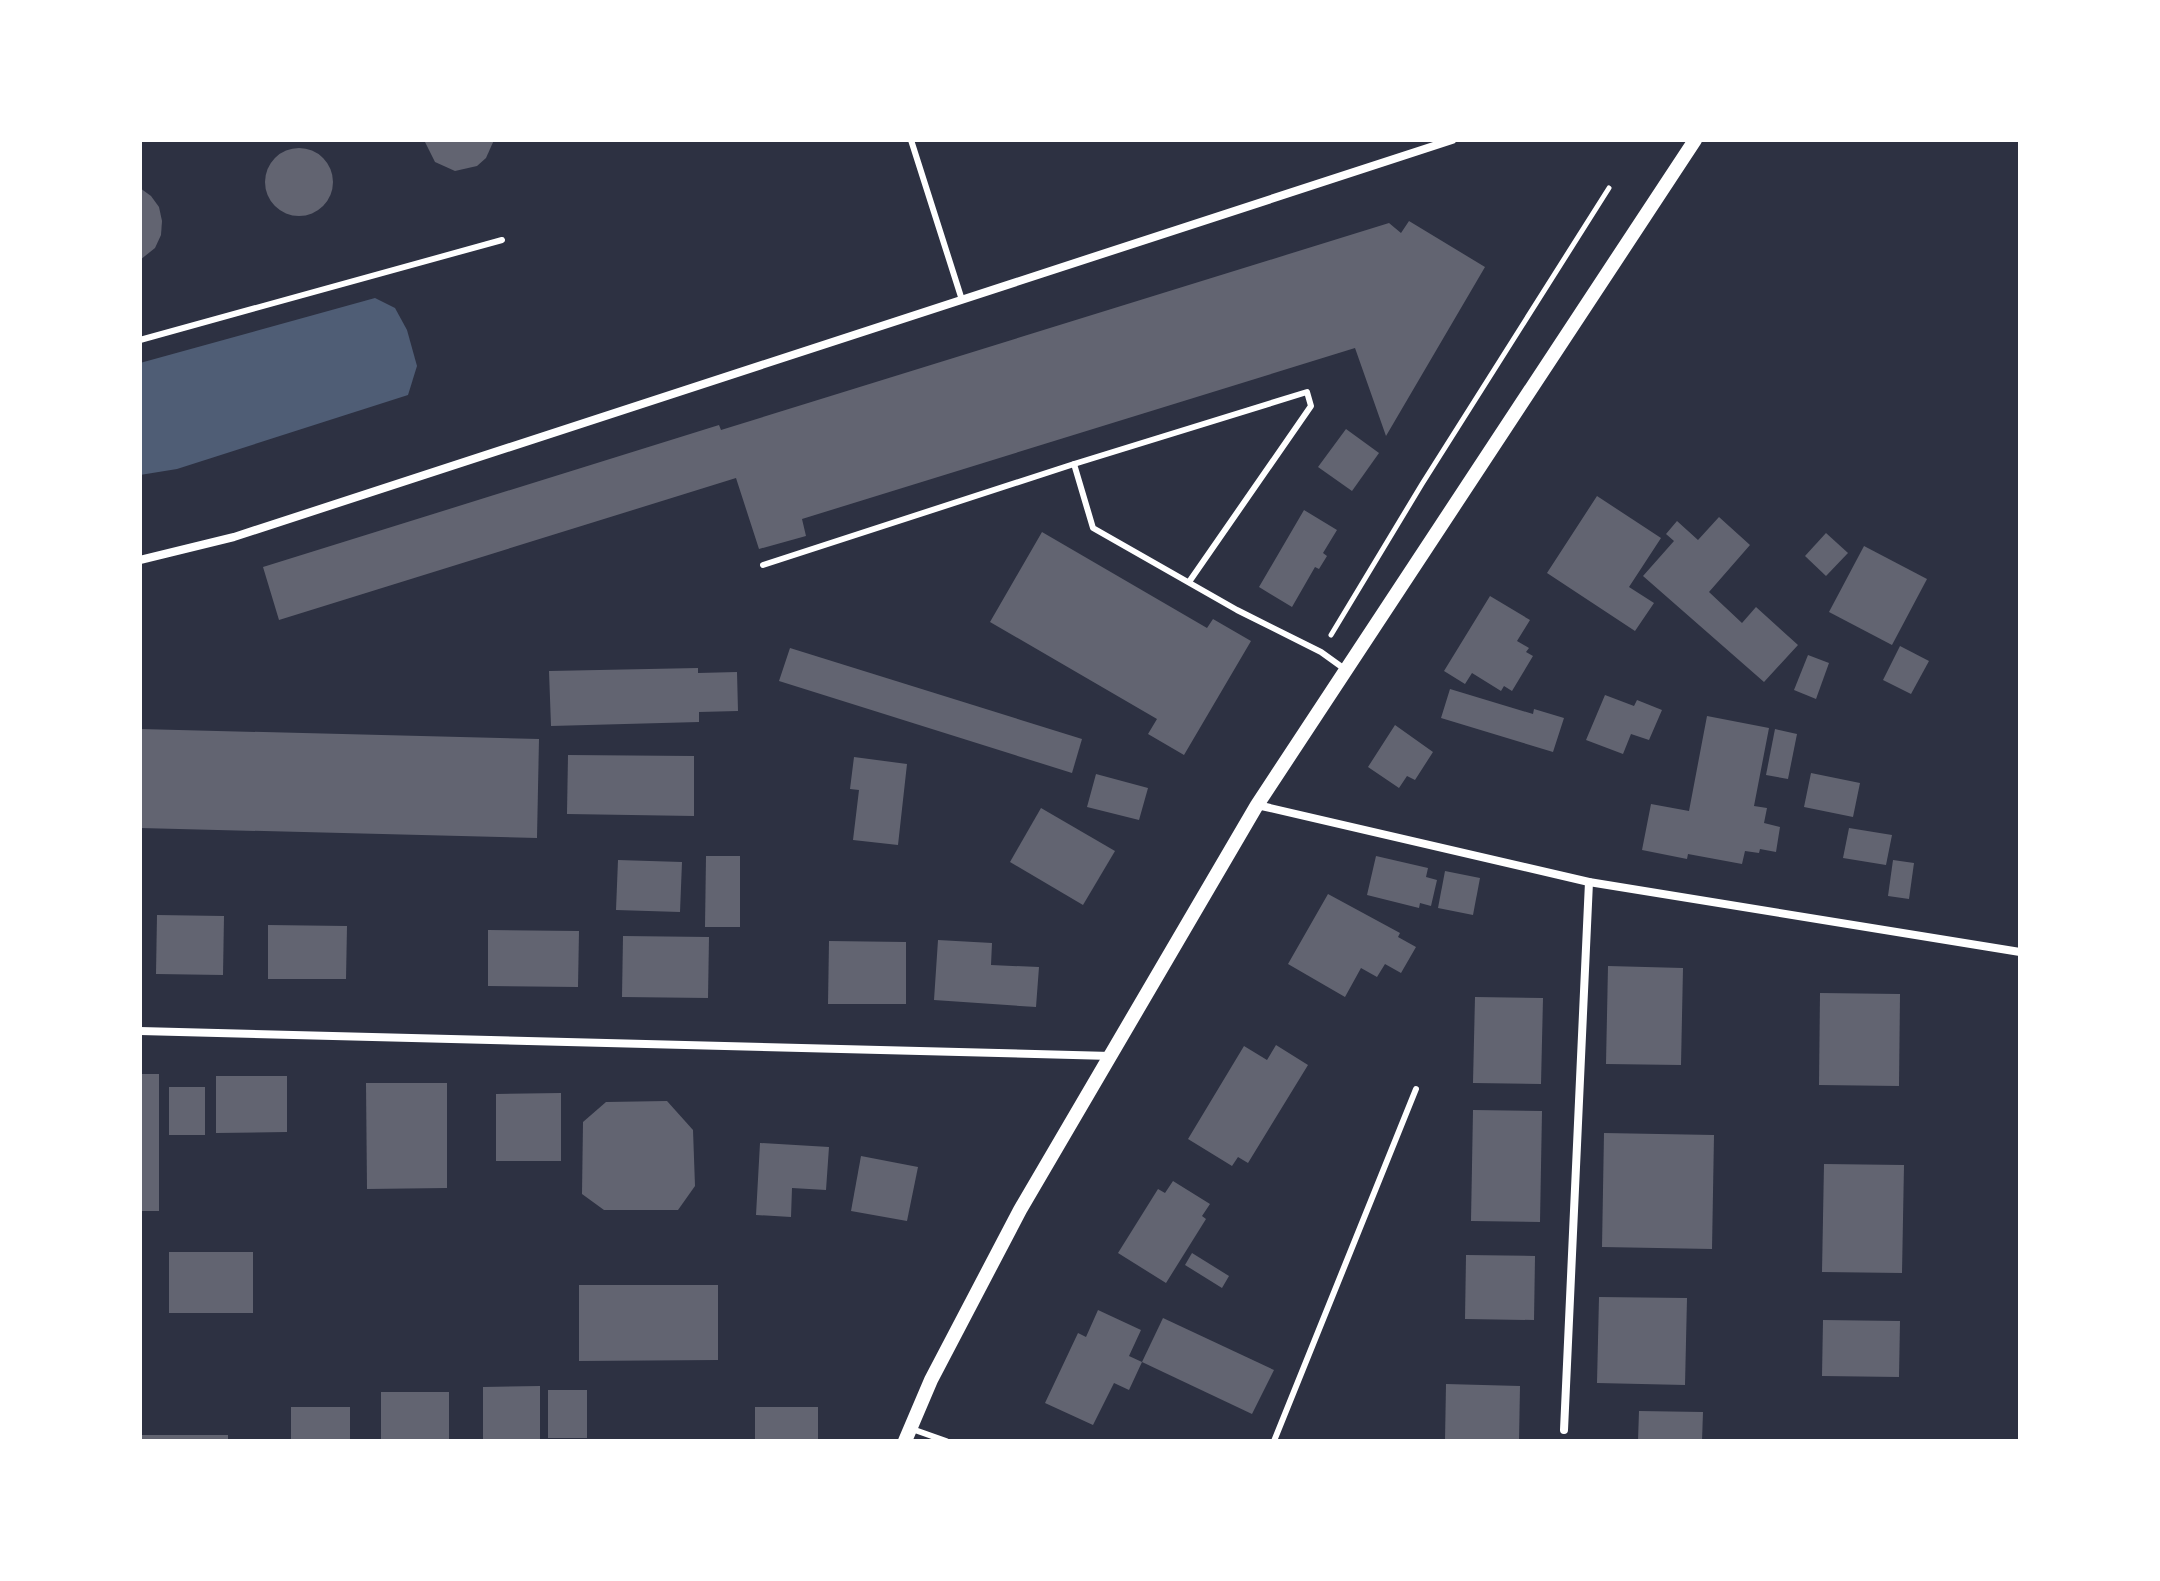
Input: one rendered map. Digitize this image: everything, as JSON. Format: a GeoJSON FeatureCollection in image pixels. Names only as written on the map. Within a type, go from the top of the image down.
{"type":"FeatureCollection","features":[{"type":"Feature","properties":{"kind":"street"},"geometry":{"type":"LineString","coordinates":[[140,560],[234,537],[1452,140]]}},
{"type":"Feature","properties":{"kind":"street"},"geometry":{"type":"LineString","coordinates":[[908,1435],[931,1380],[1020,1210],[1257,805],[1695,140]]}},
{"type":"Feature","properties":{"kind":"street"},"geometry":{"type":"LineString","coordinates":[[1257,805],[1589,882],[2020,952]]}},
{"type":"Feature","properties":{"kind":"street"},"geometry":{"type":"LineString","coordinates":[[1564,1430],[1589,882]]}},
{"type":"Feature","properties":{"kind":"street"},"geometry":{"type":"LineString","coordinates":[[140,1031],[1111,1056]]}},
{"type":"Feature","properties":{"kind":"lane"},"geometry":{"type":"LineString","coordinates":[[911,140],[962,300]]}},
{"type":"Feature","properties":{"kind":"lane"},"geometry":{"type":"LineString","coordinates":[[140,340],[502,240]]}},
{"type":"Feature","properties":{"kind":"lane"},"geometry":{"type":"LineString","coordinates":[[763,565],[1307,392],[1311,406],[1189,582]]}},
{"type":"Feature","properties":{"kind":"lane"},"geometry":{"type":"LineString","coordinates":[[1074,464],[1093,528],[1321,652],[1346,670]]}},
{"type":"Feature","properties":{"kind":"lane"},"geometry":{"type":"LineString","coordinates":[[1274,1441],[1416,1089]]}},
{"type":"Feature","properties":{"kind":"lane"},"geometry":{"type":"LineString","coordinates":[[908,1435],[946,1441]]}},
{"type":"Feature","properties":{"kind":"water"},"geometry":{"type":"Polygon","coordinates":[[[375,298],[395,308],[407,330],[417,366],[408,395],[177,469],[140,475],[140,363],[375,298]]]}},
{"type":"Feature","properties":{"kind":"building"},"geometry":{"type":"Polygon","coordinates":[[[424,140],[494,140],[486,158],[477,166],[455,171],[435,162],[424,140]]]}},
{"type":"Feature","properties":{"kind":"building"},"geometry":{"type":"Polygon","coordinates":[[[292,148],[306,148],[318,153],[328,163],[333,182],[328,201],[318,211],[306,216],[292,216],[280,211],[270,201],[265,189],[265,175],[270,163],[280,153],[292,148]]]}},
{"type":"Feature","properties":{"kind":"building"},"geometry":{"type":"Polygon","coordinates":[[[140,188],[159,207],[162,221],[161,235],[155,248],[140,260],[140,188]]]}},
{"type":"Feature","properties":{"kind":"building"},"geometry":{"type":"Polygon","coordinates":[[[1409,221],[1485,267],[1386,436],[1355,348],[802,519],[806,536],[759,549],[736,478],[279,620],[263,567],[719,425],[721,430],[1389,223],[1401,233],[1409,221]]]}},
{"type":"Feature","properties":{"kind":"building"},"geometry":{"type":"Polygon","coordinates":[[[1346,429],[1379,453],[1352,491],[1318,467],[1346,429]]]}},
{"type":"Feature","properties":{"kind":"building"},"geometry":{"type":"Polygon","coordinates":[[[1597,496],[1661,538],[1629,587],[1654,603],[1635,631],[1547,573],[1597,496]]]}},
{"type":"Feature","properties":{"kind":"building"},"geometry":{"type":"Polygon","coordinates":[[[1304,510],[1337,530],[1323,553],[1327,556],[1319,569],[1315,567],[1292,607],[1259,587],[1304,510]]]}},
{"type":"Feature","properties":{"kind":"building"},"geometry":{"type":"Polygon","coordinates":[[[1719,517],[1750,545],[1709,592],[1742,623],[1756,607],[1798,645],[1764,682],[1643,576],[1674,541],[1666,534],[1677,521],[1698,540],[1719,517]]]}},
{"type":"Feature","properties":{"kind":"building"},"geometry":{"type":"Polygon","coordinates":[[[1042,532],[1207,628],[1213,619],[1251,641],[1184,755],[1148,734],[1157,719],[990,622],[1042,532]]]}},
{"type":"Feature","properties":{"kind":"building"},"geometry":{"type":"Polygon","coordinates":[[[1826,533],[1848,553],[1826,576],[1805,556],[1826,533]]]}},
{"type":"Feature","properties":{"kind":"building"},"geometry":{"type":"Polygon","coordinates":[[[1864,546],[1927,579],[1892,645],[1829,612],[1864,546]]]}},
{"type":"Feature","properties":{"kind":"building"},"geometry":{"type":"Polygon","coordinates":[[[1490,596],[1530,620],[1517,641],[1529,648],[1526,652],[1533,656],[1512,691],[1504,686],[1501,691],[1472,673],[1465,684],[1444,671],[1490,596]]]}},
{"type":"Feature","properties":{"kind":"building"},"geometry":{"type":"Polygon","coordinates":[[[1900,646],[1929,661],[1911,694],[1883,680],[1900,646]]]}},
{"type":"Feature","properties":{"kind":"building"},"geometry":{"type":"Polygon","coordinates":[[[790,648],[1082,739],[1072,773],[779,681],[790,648]]]}},
{"type":"Feature","properties":{"kind":"building"},"geometry":{"type":"Polygon","coordinates":[[[1808,655],[1829,663],[1816,699],[1794,690],[1808,655]]]}},
{"type":"Feature","properties":{"kind":"building"},"geometry":{"type":"Polygon","coordinates":[[[698,668],[698,673],[737,672],[738,711],[699,712],[699,722],[551,726],[549,671],[698,668]]]}},
{"type":"Feature","properties":{"kind":"building"},"geometry":{"type":"Polygon","coordinates":[[[1450,689],[1533,714],[1534,709],[1564,718],[1553,752],[1441,718],[1450,689]]]}},
{"type":"Feature","properties":{"kind":"building"},"geometry":{"type":"Polygon","coordinates":[[[1605,695],[1634,706],[1637,700],[1662,710],[1649,740],[1631,734],[1623,754],[1586,740],[1605,695]]]}},
{"type":"Feature","properties":{"kind":"building"},"geometry":{"type":"Polygon","coordinates":[[[1707,716],[1769,728],[1754,806],[1767,808],[1764,823],[1780,827],[1776,852],[1760,849],[1759,853],[1745,851],[1742,864],[1688,854],[1687,859],[1642,850],[1651,804],[1689,811],[1707,716]]]}},
{"type":"Feature","properties":{"kind":"building"},"geometry":{"type":"Polygon","coordinates":[[[1395,725],[1433,752],[1415,780],[1407,776],[1399,788],[1368,767],[1395,725]]]}},
{"type":"Feature","properties":{"kind":"building"},"geometry":{"type":"Polygon","coordinates":[[[140,729],[539,739],[537,838],[140,828],[140,729]]]}},
{"type":"Feature","properties":{"kind":"building"},"geometry":{"type":"Polygon","coordinates":[[[1775,729],[1797,734],[1788,779],[1766,775],[1775,729]]]}},
{"type":"Feature","properties":{"kind":"building"},"geometry":{"type":"Polygon","coordinates":[[[568,755],[694,756],[694,816],[567,814],[568,755]]]}},
{"type":"Feature","properties":{"kind":"building"},"geometry":{"type":"Polygon","coordinates":[[[854,757],[907,764],[898,845],[853,840],[859,790],[850,789],[854,757]]]}},
{"type":"Feature","properties":{"kind":"building"},"geometry":{"type":"Polygon","coordinates":[[[1811,773],[1860,783],[1853,817],[1804,807],[1811,773]]]}},
{"type":"Feature","properties":{"kind":"building"},"geometry":{"type":"Polygon","coordinates":[[[1096,774],[1148,788],[1139,820],[1087,807],[1096,774]]]}},
{"type":"Feature","properties":{"kind":"building"},"geometry":{"type":"Polygon","coordinates":[[[1041,808],[1115,851],[1083,905],[1010,862],[1041,808]]]}},
{"type":"Feature","properties":{"kind":"building"},"geometry":{"type":"Polygon","coordinates":[[[1849,828],[1892,835],[1886,865],[1843,858],[1849,828]]]}},
{"type":"Feature","properties":{"kind":"building"},"geometry":{"type":"Polygon","coordinates":[[[706,856],[740,856],[740,927],[705,927],[706,856]]]}},
{"type":"Feature","properties":{"kind":"building"},"geometry":{"type":"Polygon","coordinates":[[[1376,856],[1428,868],[1426,877],[1437,880],[1431,906],[1420,903],[1419,908],[1367,895],[1376,856]]]}},
{"type":"Feature","properties":{"kind":"building"},"geometry":{"type":"Polygon","coordinates":[[[618,860],[682,862],[680,912],[616,910],[618,860]]]}},
{"type":"Feature","properties":{"kind":"building"},"geometry":{"type":"Polygon","coordinates":[[[1893,860],[1914,863],[1909,899],[1888,896],[1893,860]]]}},
{"type":"Feature","properties":{"kind":"building"},"geometry":{"type":"Polygon","coordinates":[[[1445,871],[1480,878],[1473,915],[1438,908],[1445,871]]]}},
{"type":"Feature","properties":{"kind":"building"},"geometry":{"type":"Polygon","coordinates":[[[1328,894],[1400,933],[1398,937],[1416,947],[1401,973],[1385,964],[1377,977],[1361,968],[1345,997],[1288,964],[1328,894]]]}},
{"type":"Feature","properties":{"kind":"building"},"geometry":{"type":"Polygon","coordinates":[[[157,915],[224,916],[223,975],[156,974],[157,915]]]}},
{"type":"Feature","properties":{"kind":"building"},"geometry":{"type":"Polygon","coordinates":[[[268,925],[347,926],[346,979],[268,979],[268,925]]]}},
{"type":"Feature","properties":{"kind":"building"},"geometry":{"type":"Polygon","coordinates":[[[488,930],[579,931],[578,987],[488,986],[488,930]]]}},
{"type":"Feature","properties":{"kind":"building"},"geometry":{"type":"Polygon","coordinates":[[[623,936],[709,937],[708,998],[622,997],[623,936]]]}},
{"type":"Feature","properties":{"kind":"building"},"geometry":{"type":"Polygon","coordinates":[[[938,940],[992,943],[991,965],[1039,967],[1036,1007],[934,1000],[938,940]]]}},
{"type":"Feature","properties":{"kind":"building"},"geometry":{"type":"Polygon","coordinates":[[[829,941],[906,942],[906,1004],[828,1004],[829,941]]]}},
{"type":"Feature","properties":{"kind":"building"},"geometry":{"type":"Polygon","coordinates":[[[1608,966],[1683,968],[1681,1065],[1606,1064],[1608,966]]]}},
{"type":"Feature","properties":{"kind":"building"},"geometry":{"type":"Polygon","coordinates":[[[1820,993],[1900,994],[1899,1086],[1819,1085],[1820,993]]]}},
{"type":"Feature","properties":{"kind":"building"},"geometry":{"type":"Polygon","coordinates":[[[1475,997],[1543,998],[1541,1084],[1473,1083],[1475,997]]]}},
{"type":"Feature","properties":{"kind":"building"},"geometry":{"type":"Polygon","coordinates":[[[1276,1045],[1308,1065],[1248,1163],[1238,1157],[1232,1166],[1188,1139],[1244,1046],[1267,1060],[1276,1045]]]}},
{"type":"Feature","properties":{"kind":"building"},"geometry":{"type":"Polygon","coordinates":[[[140,1074],[159,1074],[159,1211],[140,1211],[140,1074]]]}},
{"type":"Feature","properties":{"kind":"building"},"geometry":{"type":"Polygon","coordinates":[[[216,1076],[287,1076],[287,1132],[216,1133],[216,1076]]]}},
{"type":"Feature","properties":{"kind":"building"},"geometry":{"type":"Polygon","coordinates":[[[366,1083],[447,1083],[447,1188],[367,1189],[366,1083]]]}},
{"type":"Feature","properties":{"kind":"building"},"geometry":{"type":"Polygon","coordinates":[[[169,1087],[205,1087],[205,1135],[169,1135],[169,1087]]]}},
{"type":"Feature","properties":{"kind":"building"},"geometry":{"type":"Polygon","coordinates":[[[561,1093],[561,1161],[496,1161],[496,1094],[561,1093]]]}},
{"type":"Feature","properties":{"kind":"building"},"geometry":{"type":"Polygon","coordinates":[[[667,1101],[693,1130],[695,1186],[678,1210],[604,1210],[582,1194],[583,1122],[606,1102],[667,1101]]]}},
{"type":"Feature","properties":{"kind":"building"},"geometry":{"type":"Polygon","coordinates":[[[1473,1110],[1542,1111],[1540,1222],[1471,1221],[1473,1110]]]}},
{"type":"Feature","properties":{"kind":"building"},"geometry":{"type":"Polygon","coordinates":[[[1604,1133],[1714,1135],[1712,1249],[1602,1247],[1604,1133]]]}},
{"type":"Feature","properties":{"kind":"building"},"geometry":{"type":"Polygon","coordinates":[[[760,1143],[829,1147],[826,1190],[792,1188],[791,1217],[756,1215],[760,1143]]]}},
{"type":"Feature","properties":{"kind":"building"},"geometry":{"type":"Polygon","coordinates":[[[861,1156],[918,1167],[907,1221],[851,1211],[861,1156]]]}},
{"type":"Feature","properties":{"kind":"building"},"geometry":{"type":"Polygon","coordinates":[[[1824,1164],[1904,1165],[1902,1273],[1822,1272],[1824,1164]]]}},
{"type":"Feature","properties":{"kind":"building"},"geometry":{"type":"Polygon","coordinates":[[[1173,1181],[1210,1204],[1202,1216],[1206,1219],[1166,1283],[1118,1253],[1158,1189],[1165,1193],[1173,1181]]]}},
{"type":"Feature","properties":{"kind":"building"},"geometry":{"type":"Polygon","coordinates":[[[169,1252],[253,1252],[253,1313],[169,1313],[169,1252]]]}},
{"type":"Feature","properties":{"kind":"building"},"geometry":{"type":"Polygon","coordinates":[[[1192,1253],[1229,1276],[1222,1288],[1185,1265],[1192,1253]]]}},
{"type":"Feature","properties":{"kind":"building"},"geometry":{"type":"Polygon","coordinates":[[[1466,1255],[1535,1256],[1534,1320],[1465,1319],[1466,1255]]]}},
{"type":"Feature","properties":{"kind":"building"},"geometry":{"type":"Polygon","coordinates":[[[579,1285],[718,1285],[718,1360],[579,1361],[579,1285]]]}},
{"type":"Feature","properties":{"kind":"building"},"geometry":{"type":"Polygon","coordinates":[[[1599,1297],[1687,1298],[1685,1385],[1597,1383],[1599,1297]]]}},
{"type":"Feature","properties":{"kind":"building"},"geometry":{"type":"Polygon","coordinates":[[[1098,1310],[1141,1330],[1129,1356],[1142,1362],[1129,1390],[1114,1383],[1093,1425],[1045,1403],[1078,1333],[1086,1337],[1098,1310]]]}},
{"type":"Feature","properties":{"kind":"building"},"geometry":{"type":"Polygon","coordinates":[[[1163,1318],[1274,1370],[1252,1414],[1142,1362],[1163,1318]]]}},
{"type":"Feature","properties":{"kind":"building"},"geometry":{"type":"Polygon","coordinates":[[[1823,1320],[1900,1321],[1899,1377],[1822,1376],[1823,1320]]]}},
{"type":"Feature","properties":{"kind":"building"},"geometry":{"type":"Polygon","coordinates":[[[1446,1384],[1520,1386],[1519,1441],[1445,1441],[1446,1384]]]}},
{"type":"Feature","properties":{"kind":"building"},"geometry":{"type":"Polygon","coordinates":[[[540,1386],[540,1441],[483,1441],[483,1387],[540,1386]]]}},
{"type":"Feature","properties":{"kind":"building"},"geometry":{"type":"Polygon","coordinates":[[[548,1390],[587,1390],[587,1438],[548,1438],[548,1390]]]}},
{"type":"Feature","properties":{"kind":"building"},"geometry":{"type":"Polygon","coordinates":[[[381,1392],[449,1392],[449,1441],[381,1441],[381,1392]]]}},
{"type":"Feature","properties":{"kind":"building"},"geometry":{"type":"Polygon","coordinates":[[[291,1407],[350,1407],[350,1441],[291,1441],[291,1407]]]}},
{"type":"Feature","properties":{"kind":"building"},"geometry":{"type":"Polygon","coordinates":[[[755,1407],[818,1407],[818,1441],[755,1441],[755,1407]]]}},
{"type":"Feature","properties":{"kind":"building"},"geometry":{"type":"Polygon","coordinates":[[[1639,1411],[1703,1412],[1702,1441],[1638,1441],[1639,1411]]]}},
{"type":"Feature","properties":{"kind":"building"},"geometry":{"type":"Polygon","coordinates":[[[140,1435],[228,1435],[228,1441],[140,1441],[140,1435]]]}}]}
